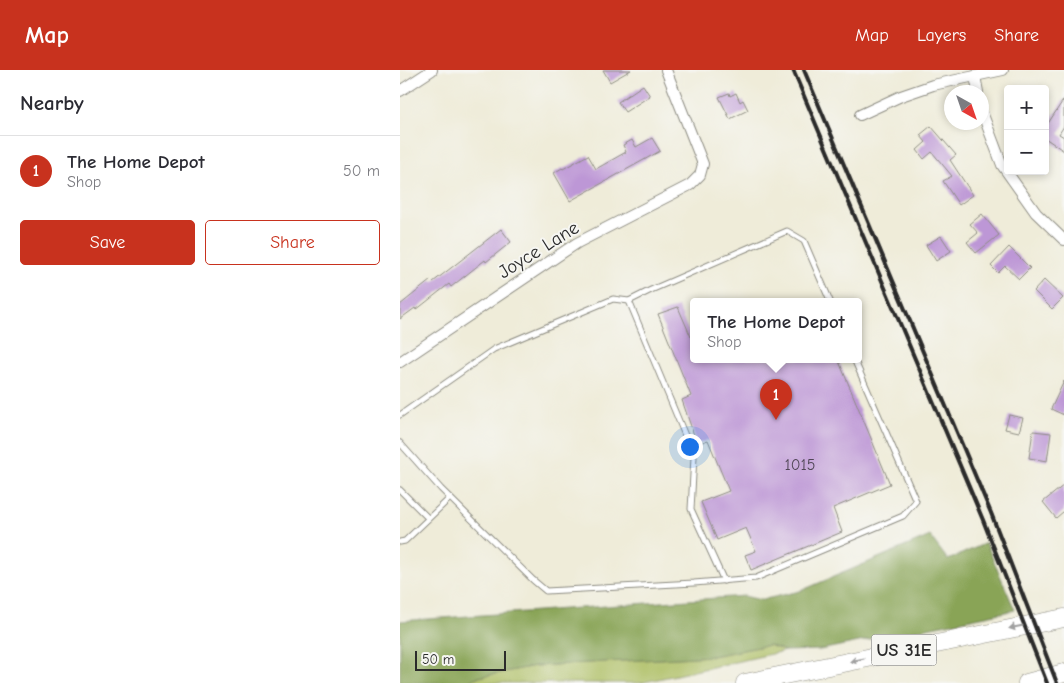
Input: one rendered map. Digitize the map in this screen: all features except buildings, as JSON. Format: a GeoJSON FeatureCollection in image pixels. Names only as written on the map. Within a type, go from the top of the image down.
{"type":"FeatureCollection","features":[{"type":"Feature","properties":{"kind":"highway","name":"US 31E"},"geometry":{"type":"LineString","coordinates":[[745,683],[1064,618]]}},
{"type":"Feature","properties":{"kind":"highway"},"geometry":{"type":"LineString","coordinates":[[1027,683],[1064,673]]}},
{"type":"Feature","properties":{"kind":"street"},"geometry":{"type":"LineString","coordinates":[[400,91],[432,70]]}},
{"type":"Feature","properties":{"kind":"street","name":"Joyce Lane"},"geometry":{"type":"LineString","coordinates":[[400,362],[577,244],[690,185],[700,175],[703,164],[666,70]]}},
{"type":"Feature","properties":{"kind":"street"},"geometry":{"type":"LineString","coordinates":[[860,115],[901,96],[933,85],[1003,70]]}},
{"type":"Feature","properties":{"kind":"street"},"geometry":{"type":"LineString","coordinates":[[975,76],[977,85]]}},
{"type":"Feature","properties":{"kind":"street"},"geometry":{"type":"LineString","coordinates":[[989,130],[1002,165],[1036,212],[1064,240]]}},
{"type":"Feature","properties":{"kind":"lane"},"geometry":{"type":"LineString","coordinates":[[400,415],[494,349],[613,299],[629,301],[786,231],[804,241],[829,298]]}},
{"type":"Feature","properties":{"kind":"lane"},"geometry":{"type":"LineString","coordinates":[[629,301],[694,457],[691,509],[724,581]]}},
{"type":"Feature","properties":{"kind":"lane"},"geometry":{"type":"LineString","coordinates":[[400,443],[450,498],[546,591],[756,578],[903,516],[916,501],[856,363]]}},
{"type":"Feature","properties":{"kind":"lane"},"geometry":{"type":"LineString","coordinates":[[400,490],[428,518]]}},
{"type":"Feature","properties":{"kind":"lane"},"geometry":{"type":"LineString","coordinates":[[400,542],[405,541],[450,498]]}},
{"type":"Feature","properties":{"kind":"green space"},"geometry":{"type":"Polygon","coordinates":[[[930,536],[948,560],[986,543],[1015,610],[820,650],[785,651],[769,645],[712,656],[535,666],[474,678],[467,683],[400,683],[400,621],[744,596],[761,600],[800,591],[930,536]]]}},
{"type":"Feature","properties":{"kind":"green space"},"geometry":{"type":"Polygon","coordinates":[[[769,645],[785,651],[640,683],[467,683],[474,678],[535,666],[712,656],[769,645]]]}},
{"type":"Feature","properties":{"kind":"railway"},"geometry":{"type":"LineString","coordinates":[[793,70],[983,520],[1047,683]]}},
{"type":"Feature","properties":{"kind":"railway"},"geometry":{"type":"LineString","coordinates":[[804,70],[991,513],[1057,683]]}},
{"type":"Feature","properties":{"kind":"place","name":"The Home Depot"},"geometry":{"type":"Point","coordinates":[776,420]}}]}
